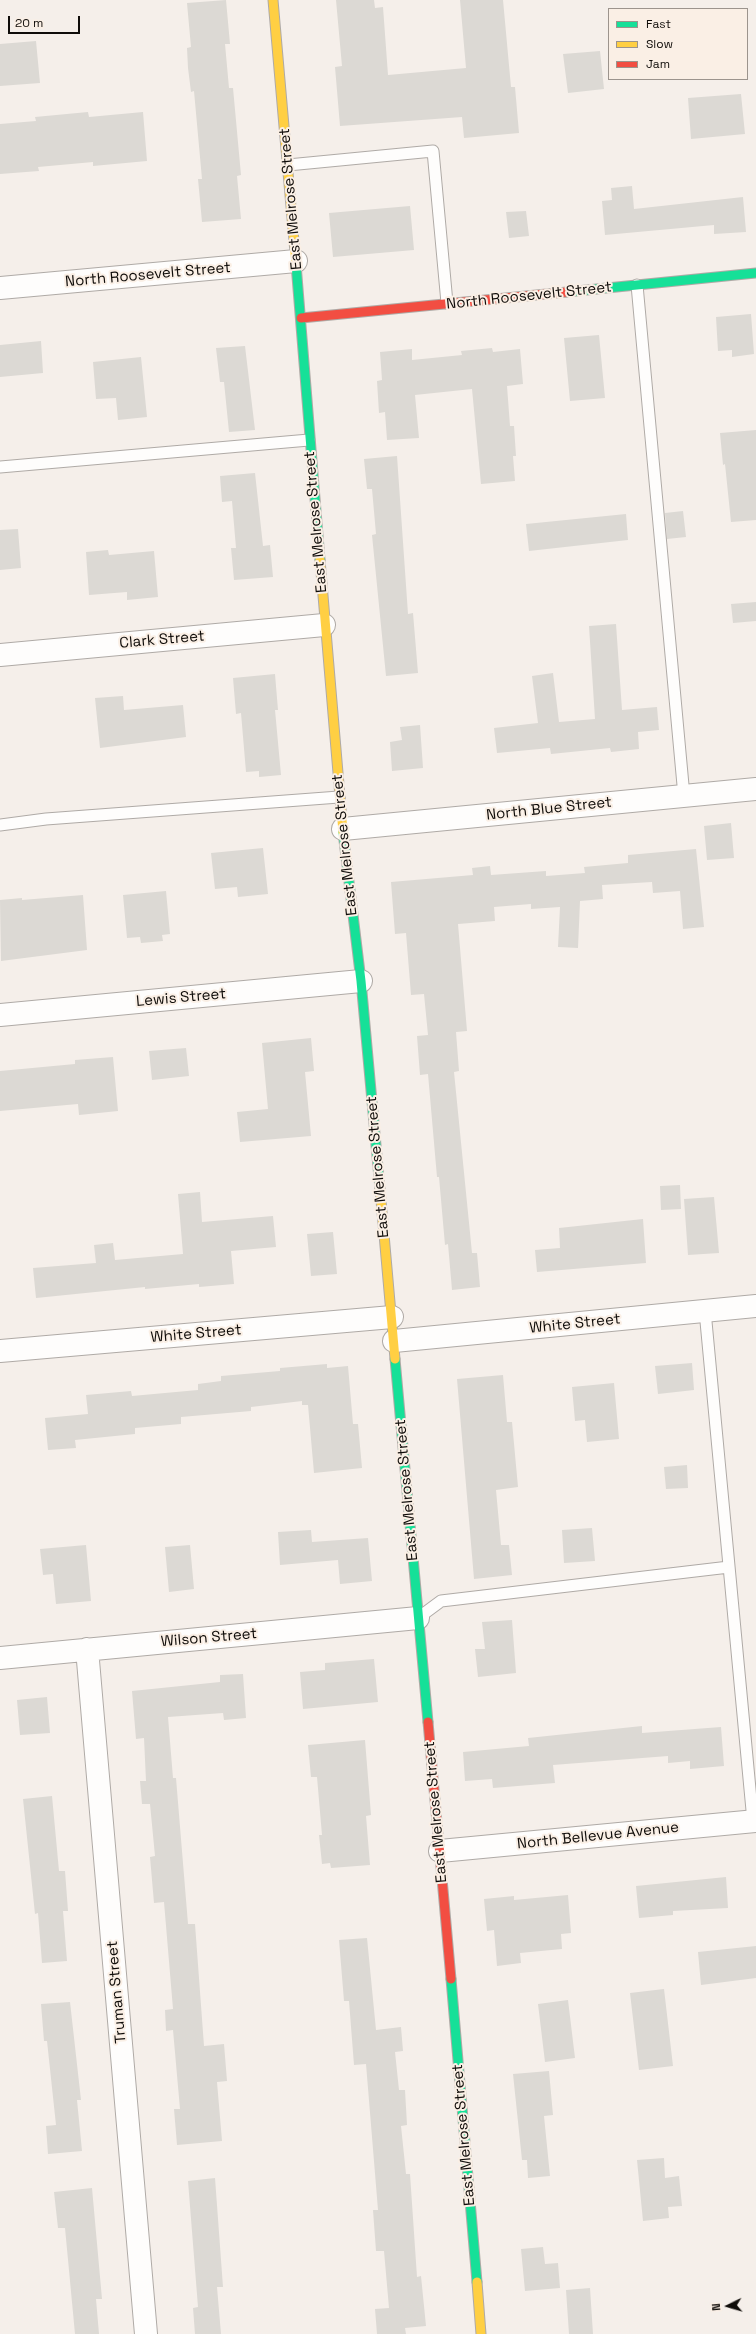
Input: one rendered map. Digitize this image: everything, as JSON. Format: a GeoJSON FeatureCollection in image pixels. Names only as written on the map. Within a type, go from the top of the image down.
{"type":"FeatureCollection","features":[{"type":"Feature","properties":{"kind":"main road","name":"East Melrose Street"},"geometry":{"type":"LineString","coordinates":[[273,0],[301,318],[309,440],[339,797],[347,876],[362,981],[440,1851],[481,2334]]}},
{"type":"Feature","properties":{"kind":"main road","name":"North Roosevelt Street"},"geometry":{"type":"LineString","coordinates":[[301,318],[756,273]]}},
{"type":"Feature","properties":{"kind":"street","name":"North Roosevelt Street"},"geometry":{"type":"LineString","coordinates":[[0,288],[296,261]]}},
{"type":"Feature","properties":{"kind":"street","name":"Clark Street"},"geometry":{"type":"LineString","coordinates":[[0,655],[324,625]]}},
{"type":"Feature","properties":{"kind":"street","name":"North Blue Street"},"geometry":{"type":"LineString","coordinates":[[343,829],[756,789]]}},
{"type":"Feature","properties":{"kind":"street","name":"Lewis Street"},"geometry":{"type":"LineString","coordinates":[[0,1015],[362,981]]}},
{"type":"Feature","properties":{"kind":"street","name":"White Street"},"geometry":{"type":"LineString","coordinates":[[394,1341],[756,1306]]}},
{"type":"Feature","properties":{"kind":"street","name":"White Street"},"geometry":{"type":"LineString","coordinates":[[0,1351],[392,1317]]}},
{"type":"Feature","properties":{"kind":"street","name":"Wilson Street"},"geometry":{"type":"LineString","coordinates":[[0,1658],[418,1618]]}},
{"type":"Feature","properties":{"kind":"street","name":"Truman Street"},"geometry":{"type":"LineString","coordinates":[[87,1649],[146,2334]]}},
{"type":"Feature","properties":{"kind":"street","name":"North Bellevue Avenue"},"geometry":{"type":"LineString","coordinates":[[440,1851],[754,1821]]}},
{"type":"Feature","properties":{"kind":"lane"},"geometry":{"type":"LineString","coordinates":[[288,165],[432,151],[448,303]]}},
{"type":"Feature","properties":{"kind":"lane"},"geometry":{"type":"LineString","coordinates":[[637,285],[684,796]]}},
{"type":"Feature","properties":{"kind":"lane"},"geometry":{"type":"LineString","coordinates":[[0,466],[309,440]]}},
{"type":"Feature","properties":{"kind":"lane"},"geometry":{"type":"LineString","coordinates":[[0,825],[46,819],[339,797]]}},
{"type":"Feature","properties":{"kind":"lane"},"geometry":{"type":"LineString","coordinates":[[705,1311],[754,1821]]}},
{"type":"Feature","properties":{"kind":"lane"},"geometry":{"type":"LineString","coordinates":[[418,1618],[441,1601],[729,1567]]}},
{"type":"Feature","properties":{"kind":"building"},"geometry":{"type":"Polygon","coordinates":[[[226,0],[230,44],[225,44],[229,88],[233,88],[241,175],[237,176],[241,219],[202,222],[198,179],[202,179],[194,91],[191,92],[188,68],[187,48],[191,47],[187,3],[226,0]]]}},
{"type":"Feature","properties":{"kind":"building"},"geometry":{"type":"Polygon","coordinates":[[[336,0],[374,0],[375,8],[383,7],[388,75],[466,68],[460,0],[503,0],[511,87],[515,87],[519,133],[464,138],[462,117],[340,126],[335,67],[342,66],[336,0]]]}},
{"type":"Feature","properties":{"kind":"building"},"geometry":{"type":"Polygon","coordinates":[[[36,41],[40,83],[0,86],[0,44],[36,41]]]}},
{"type":"Feature","properties":{"kind":"building"},"geometry":{"type":"Polygon","coordinates":[[[600,51],[604,89],[568,93],[563,54],[600,51]]]}},
{"type":"Feature","properties":{"kind":"building"},"geometry":{"type":"Polygon","coordinates":[[[741,94],[745,134],[691,139],[688,98],[741,94]]]}},
{"type":"Feature","properties":{"kind":"building"},"geometry":{"type":"Polygon","coordinates":[[[88,112],[89,117],[143,112],[147,161],[93,166],[93,162],[38,167],[39,171],[0,174],[0,124],[36,121],[35,117],[88,112]]]}},
{"type":"Feature","properties":{"kind":"building"},"geometry":{"type":"Polygon","coordinates":[[[632,186],[634,209],[743,197],[746,232],[714,234],[714,225],[605,235],[602,201],[612,200],[611,188],[632,186]]]}},
{"type":"Feature","properties":{"kind":"building"},"geometry":{"type":"Polygon","coordinates":[[[410,206],[414,250],[333,257],[329,213],[410,206]]]}},
{"type":"Feature","properties":{"kind":"building"},"geometry":{"type":"Polygon","coordinates":[[[526,211],[529,236],[509,238],[506,212],[526,211]]]}},
{"type":"Feature","properties":{"kind":"building"},"geometry":{"type":"Polygon","coordinates":[[[751,314],[754,354],[732,357],[732,350],[718,351],[716,317],[751,314]]]}},
{"type":"Feature","properties":{"kind":"building"},"geometry":{"type":"Polygon","coordinates":[[[599,335],[605,398],[570,401],[564,338],[599,335]]]}},
{"type":"Feature","properties":{"kind":"building"},"geometry":{"type":"Polygon","coordinates":[[[41,341],[43,373],[0,377],[0,345],[41,341]]]}},
{"type":"Feature","properties":{"kind":"building"},"geometry":{"type":"Polygon","coordinates":[[[245,346],[255,430],[229,432],[224,382],[220,382],[216,348],[245,346]]]}},
{"type":"Feature","properties":{"kind":"building"},"geometry":{"type":"Polygon","coordinates":[[[492,348],[493,352],[520,349],[523,384],[507,386],[510,426],[514,426],[516,456],[513,456],[515,481],[481,484],[472,389],[415,395],[419,438],[387,440],[385,412],[379,413],[377,381],[382,380],[380,352],[412,349],[412,360],[462,355],[461,351],[492,348]]]}},
{"type":"Feature","properties":{"kind":"building"},"geometry":{"type":"Polygon","coordinates":[[[141,357],[147,417],[118,420],[116,398],[96,399],[93,362],[141,357]]]}},
{"type":"Feature","properties":{"kind":"building"},"geometry":{"type":"Polygon","coordinates":[[[756,430],[756,520],[731,522],[720,433],[756,430]]]}},
{"type":"Feature","properties":{"kind":"building"},"geometry":{"type":"Polygon","coordinates":[[[397,456],[408,614],[413,613],[418,673],[386,676],[372,535],[376,534],[372,489],[367,489],[364,459],[397,456]]]}},
{"type":"Feature","properties":{"kind":"building"},"geometry":{"type":"Polygon","coordinates":[[[255,473],[263,546],[270,545],[273,577],[234,580],[231,548],[236,548],[232,501],[222,502],[220,476],[255,473]]]}},
{"type":"Feature","properties":{"kind":"building"},"geometry":{"type":"Polygon","coordinates":[[[683,511],[686,537],[667,539],[665,513],[683,511]]]}},
{"type":"Feature","properties":{"kind":"building"},"geometry":{"type":"Polygon","coordinates":[[[626,514],[628,540],[529,551],[526,524],[626,514]]]}},
{"type":"Feature","properties":{"kind":"building"},"geometry":{"type":"Polygon","coordinates":[[[18,529],[21,568],[0,570],[0,530],[18,529]]]}},
{"type":"Feature","properties":{"kind":"building"},"geometry":{"type":"Polygon","coordinates":[[[108,550],[109,555],[154,551],[158,597],[127,600],[127,592],[89,595],[86,552],[108,550]]]}},
{"type":"Feature","properties":{"kind":"building"},"geometry":{"type":"Polygon","coordinates":[[[756,602],[756,621],[733,623],[731,604],[756,602]]]}},
{"type":"Feature","properties":{"kind":"building"},"geometry":{"type":"Polygon","coordinates":[[[616,624],[622,710],[657,707],[659,730],[638,732],[639,749],[611,752],[610,748],[551,754],[550,748],[497,753],[494,728],[538,723],[532,676],[553,673],[559,722],[595,719],[589,626],[616,624]]]}},
{"type":"Feature","properties":{"kind":"building"},"geometry":{"type":"Polygon","coordinates":[[[275,674],[278,710],[275,710],[281,775],[259,777],[259,771],[246,772],[241,713],[236,714],[233,678],[275,674]]]}},
{"type":"Feature","properties":{"kind":"building"},"geometry":{"type":"Polygon","coordinates":[[[123,696],[124,710],[183,705],[186,737],[100,748],[95,698],[123,696]]]}},
{"type":"Feature","properties":{"kind":"building"},"geometry":{"type":"Polygon","coordinates":[[[420,725],[423,768],[392,771],[390,742],[402,740],[400,727],[420,725]]]}},
{"type":"Feature","properties":{"kind":"building"},"geometry":{"type":"Polygon","coordinates":[[[731,823],[734,858],[707,860],[704,826],[731,823]]]}},
{"type":"Feature","properties":{"kind":"building"},"geometry":{"type":"Polygon","coordinates":[[[263,848],[268,894],[238,897],[237,887],[215,889],[211,853],[263,848]]]}},
{"type":"Feature","properties":{"kind":"building"},"geometry":{"type":"Polygon","coordinates":[[[696,849],[704,927],[683,929],[680,891],[653,893],[652,882],[602,885],[603,899],[580,901],[578,948],[558,947],[560,907],[531,909],[531,904],[494,907],[495,921],[458,924],[467,1031],[456,1032],[459,1071],[454,1072],[472,1253],[477,1253],[480,1287],[452,1290],[448,1244],[445,1245],[439,1177],[437,1177],[428,1074],[420,1075],[417,1036],[428,1035],[424,994],[411,995],[406,933],[395,934],[391,882],[473,875],[472,868],[490,866],[491,875],[546,871],[546,876],[585,873],[584,867],[628,863],[628,855],[696,849]]]}},
{"type":"Feature","properties":{"kind":"building"},"geometry":{"type":"Polygon","coordinates":[[[166,891],[170,934],[162,935],[163,941],[141,943],[140,937],[127,938],[123,895],[166,891]]]}},
{"type":"Feature","properties":{"kind":"building"},"geometry":{"type":"Polygon","coordinates":[[[83,895],[87,950],[1,961],[0,900],[22,898],[22,900],[83,895]]]}},
{"type":"Feature","properties":{"kind":"building"},"geometry":{"type":"Polygon","coordinates":[[[311,1038],[314,1071],[305,1072],[311,1136],[240,1142],[237,1112],[268,1109],[262,1043],[311,1038]]]}},
{"type":"Feature","properties":{"kind":"building"},"geometry":{"type":"Polygon","coordinates":[[[186,1048],[189,1076],[152,1080],[149,1051],[186,1048]]]}},
{"type":"Feature","properties":{"kind":"building"},"geometry":{"type":"Polygon","coordinates":[[[113,1057],[118,1111],[79,1115],[78,1104],[0,1111],[0,1071],[75,1064],[75,1060],[113,1057]]]}},
{"type":"Feature","properties":{"kind":"building"},"geometry":{"type":"Polygon","coordinates":[[[680,1185],[681,1209],[661,1210],[660,1186],[680,1185]]]}},
{"type":"Feature","properties":{"kind":"building"},"geometry":{"type":"Polygon","coordinates":[[[200,1192],[202,1222],[273,1216],[276,1247],[231,1251],[234,1284],[199,1287],[199,1284],[145,1289],[145,1287],[36,1298],[33,1268],[96,1263],[94,1245],[113,1243],[115,1260],[183,1254],[178,1194],[200,1192]]]}},
{"type":"Feature","properties":{"kind":"building"},"geometry":{"type":"Polygon","coordinates":[[[714,1197],[719,1253],[688,1255],[684,1199],[714,1197]]]}},
{"type":"Feature","properties":{"kind":"building"},"geometry":{"type":"Polygon","coordinates":[[[643,1219],[646,1263],[537,1272],[535,1250],[560,1248],[559,1228],[643,1219]]]}},
{"type":"Feature","properties":{"kind":"building"},"geometry":{"type":"Polygon","coordinates":[[[333,1232],[337,1274],[311,1276],[307,1234],[333,1232]]]}},
{"type":"Feature","properties":{"kind":"building"},"geometry":{"type":"Polygon","coordinates":[[[692,1363],[694,1390],[658,1394],[655,1366],[692,1363]]]}},
{"type":"Feature","properties":{"kind":"building"},"geometry":{"type":"Polygon","coordinates":[[[327,1364],[327,1368],[348,1366],[353,1424],[358,1424],[362,1468],[314,1473],[308,1405],[302,1405],[302,1401],[251,1407],[251,1411],[181,1417],[181,1424],[135,1428],[135,1434],[75,1440],[76,1448],[48,1450],[45,1418],[88,1414],[86,1395],[131,1391],[132,1396],[198,1390],[198,1384],[221,1381],[221,1376],[280,1371],[280,1368],[327,1364]]]}},
{"type":"Feature","properties":{"kind":"building"},"geometry":{"type":"Polygon","coordinates":[[[503,1375],[507,1422],[512,1422],[518,1487],[496,1490],[501,1545],[509,1545],[512,1575],[474,1579],[457,1379],[503,1375]]]}},
{"type":"Feature","properties":{"kind":"building"},"geometry":{"type":"Polygon","coordinates":[[[614,1383],[619,1439],[587,1442],[585,1420],[575,1421],[572,1387],[614,1383]]]}},
{"type":"Feature","properties":{"kind":"building"},"geometry":{"type":"Polygon","coordinates":[[[687,1465],[688,1488],[666,1489],[664,1467],[687,1465]]]}},
{"type":"Feature","properties":{"kind":"building"},"geometry":{"type":"Polygon","coordinates":[[[592,1528],[595,1561],[564,1563],[562,1530],[592,1528]]]}},
{"type":"Feature","properties":{"kind":"building"},"geometry":{"type":"Polygon","coordinates":[[[311,1530],[312,1542],[368,1538],[372,1581],[340,1584],[338,1560],[280,1565],[278,1532],[311,1530]]]}},
{"type":"Feature","properties":{"kind":"building"},"geometry":{"type":"Polygon","coordinates":[[[86,1545],[91,1601],[56,1604],[53,1574],[43,1575],[40,1549],[86,1545]]]}},
{"type":"Feature","properties":{"kind":"building"},"geometry":{"type":"Polygon","coordinates":[[[190,1545],[194,1589],[169,1592],[165,1547],[190,1545]]]}},
{"type":"Feature","properties":{"kind":"building"},"geometry":{"type":"Polygon","coordinates":[[[512,1620],[516,1673],[478,1677],[475,1649],[485,1649],[482,1622],[512,1620]]]}},
{"type":"Feature","properties":{"kind":"building"},"geometry":{"type":"Polygon","coordinates":[[[374,1659],[378,1702],[303,1709],[300,1672],[325,1670],[325,1663],[374,1659]]]}},
{"type":"Feature","properties":{"kind":"building"},"geometry":{"type":"Polygon","coordinates":[[[243,1674],[246,1718],[224,1720],[223,1713],[168,1717],[173,1778],[176,1778],[188,1924],[195,1924],[204,2046],[224,2044],[227,2081],[217,2082],[222,2141],[177,2145],[174,2109],[180,2109],[173,2030],[166,2031],[165,2010],[173,2009],[164,1902],[154,1903],[150,1857],[155,1856],[150,1804],[142,1804],[140,1781],[146,1781],[144,1738],[136,1739],[132,1691],[220,1682],[220,1675],[243,1674]]]}},
{"type":"Feature","properties":{"kind":"building"},"geometry":{"type":"Polygon","coordinates":[[[47,1697],[50,1733],[20,1735],[17,1700],[47,1697]]]}},
{"type":"Feature","properties":{"kind":"building"},"geometry":{"type":"Polygon","coordinates":[[[642,1726],[642,1733],[721,1727],[724,1766],[690,1769],[690,1761],[668,1763],[668,1756],[553,1765],[555,1783],[493,1788],[492,1779],[465,1781],[463,1752],[529,1746],[528,1738],[642,1726]]]}},
{"type":"Feature","properties":{"kind":"building"},"geometry":{"type":"Polygon","coordinates":[[[365,1740],[371,1815],[366,1816],[370,1865],[331,1868],[330,1863],[322,1864],[319,1835],[322,1835],[317,1777],[311,1777],[308,1745],[365,1740]]]}},
{"type":"Feature","properties":{"kind":"building"},"geometry":{"type":"Polygon","coordinates":[[[52,1796],[59,1871],[65,1871],[68,1911],[63,1911],[67,1961],[42,1963],[38,1913],[35,1914],[23,1799],[52,1796]]]}},
{"type":"Feature","properties":{"kind":"building"},"geometry":{"type":"Polygon","coordinates":[[[726,1877],[728,1908],[673,1911],[673,1915],[639,1918],[636,1886],[726,1877]]]}},
{"type":"Feature","properties":{"kind":"building"},"geometry":{"type":"Polygon","coordinates":[[[568,1895],[571,1933],[561,1934],[562,1949],[520,1953],[521,1963],[497,1966],[494,1930],[487,1931],[484,1899],[514,1896],[514,1900],[568,1895]]]}},
{"type":"Feature","properties":{"kind":"building"},"geometry":{"type":"Polygon","coordinates":[[[367,1938],[376,2030],[401,2027],[403,2051],[395,2052],[399,2090],[405,2090],[407,2125],[401,2126],[406,2174],[410,2174],[417,2277],[421,2276],[426,2326],[405,2328],[406,2334],[377,2334],[375,2309],[389,2308],[384,2251],[376,2251],[373,2210],[378,2210],[366,2064],[354,2065],[349,2001],[344,2001],[339,1940],[367,1938]]]}},
{"type":"Feature","properties":{"kind":"building"},"geometry":{"type":"Polygon","coordinates":[[[756,1946],[756,1978],[701,1985],[698,1952],[756,1946]]]}},
{"type":"Feature","properties":{"kind":"building"},"geometry":{"type":"Polygon","coordinates":[[[664,1989],[673,2066],[639,2070],[630,1993],[664,1989]]]}},
{"type":"Feature","properties":{"kind":"building"},"geometry":{"type":"Polygon","coordinates":[[[568,2000],[575,2058],[545,2062],[538,2004],[568,2000]]]}},
{"type":"Feature","properties":{"kind":"building"},"geometry":{"type":"Polygon","coordinates":[[[70,2002],[81,2100],[77,2100],[82,2151],[48,2154],[46,2126],[56,2125],[47,2041],[44,2041],[41,2004],[70,2002]]]}},
{"type":"Feature","properties":{"kind":"building"},"geometry":{"type":"Polygon","coordinates":[[[549,2071],[553,2115],[544,2116],[550,2176],[528,2178],[527,2160],[522,2160],[513,2074],[549,2071]]]}},
{"type":"Feature","properties":{"kind":"building"},"geometry":{"type":"Polygon","coordinates":[[[664,2158],[665,2178],[679,2176],[682,2206],[668,2207],[669,2218],[643,2221],[637,2160],[664,2158]]]}},
{"type":"Feature","properties":{"kind":"building"},"geometry":{"type":"Polygon","coordinates":[[[215,2178],[223,2287],[217,2287],[221,2334],[195,2334],[193,2308],[198,2307],[188,2181],[215,2178]]]}},
{"type":"Feature","properties":{"kind":"building"},"geometry":{"type":"Polygon","coordinates":[[[92,2188],[102,2299],[96,2299],[99,2334],[75,2334],[65,2228],[58,2228],[54,2192],[92,2188]]]}},
{"type":"Feature","properties":{"kind":"building"},"geometry":{"type":"Polygon","coordinates":[[[543,2247],[545,2264],[558,2263],[560,2288],[525,2291],[521,2249],[543,2247]]]}},
{"type":"Feature","properties":{"kind":"building"},"geometry":{"type":"Polygon","coordinates":[[[590,2288],[593,2334],[569,2334],[566,2290],[590,2288]]]}},
{"type":"Feature","properties":{"kind":"traffic: fast"},"geometry":{"type":"LineString","coordinates":[[296,264],[320,560]]}},
{"type":"Feature","properties":{"kind":"traffic: fast"},"geometry":{"type":"LineString","coordinates":[[567,292],[756,273]]}},
{"type":"Feature","properties":{"kind":"traffic: fast"},"geometry":{"type":"LineString","coordinates":[[343,832],[361,981],[380,1189]]}},
{"type":"Feature","properties":{"kind":"traffic: fast"},"geometry":{"type":"LineString","coordinates":[[395,1359],[428,1722]]}},
{"type":"Feature","properties":{"kind":"traffic: fast"},"geometry":{"type":"LineString","coordinates":[[451,1979],[477,2282]]}},
{"type":"Feature","properties":{"kind":"traffic: slow"},"geometry":{"type":"LineString","coordinates":[[273,0],[296,264]]}},
{"type":"Feature","properties":{"kind":"traffic: slow"},"geometry":{"type":"LineString","coordinates":[[320,560],[343,832]]}},
{"type":"Feature","properties":{"kind":"traffic: slow"},"geometry":{"type":"LineString","coordinates":[[380,1189],[395,1359]]}},
{"type":"Feature","properties":{"kind":"traffic: slow"},"geometry":{"type":"LineString","coordinates":[[477,2282],[481,2334]]}},
{"type":"Feature","properties":{"kind":"traffic: jam"},"geometry":{"type":"LineString","coordinates":[[301,318],[567,292]]}},
{"type":"Feature","properties":{"kind":"traffic: jam"},"geometry":{"type":"LineString","coordinates":[[428,1722],[451,1979]]}}]}
